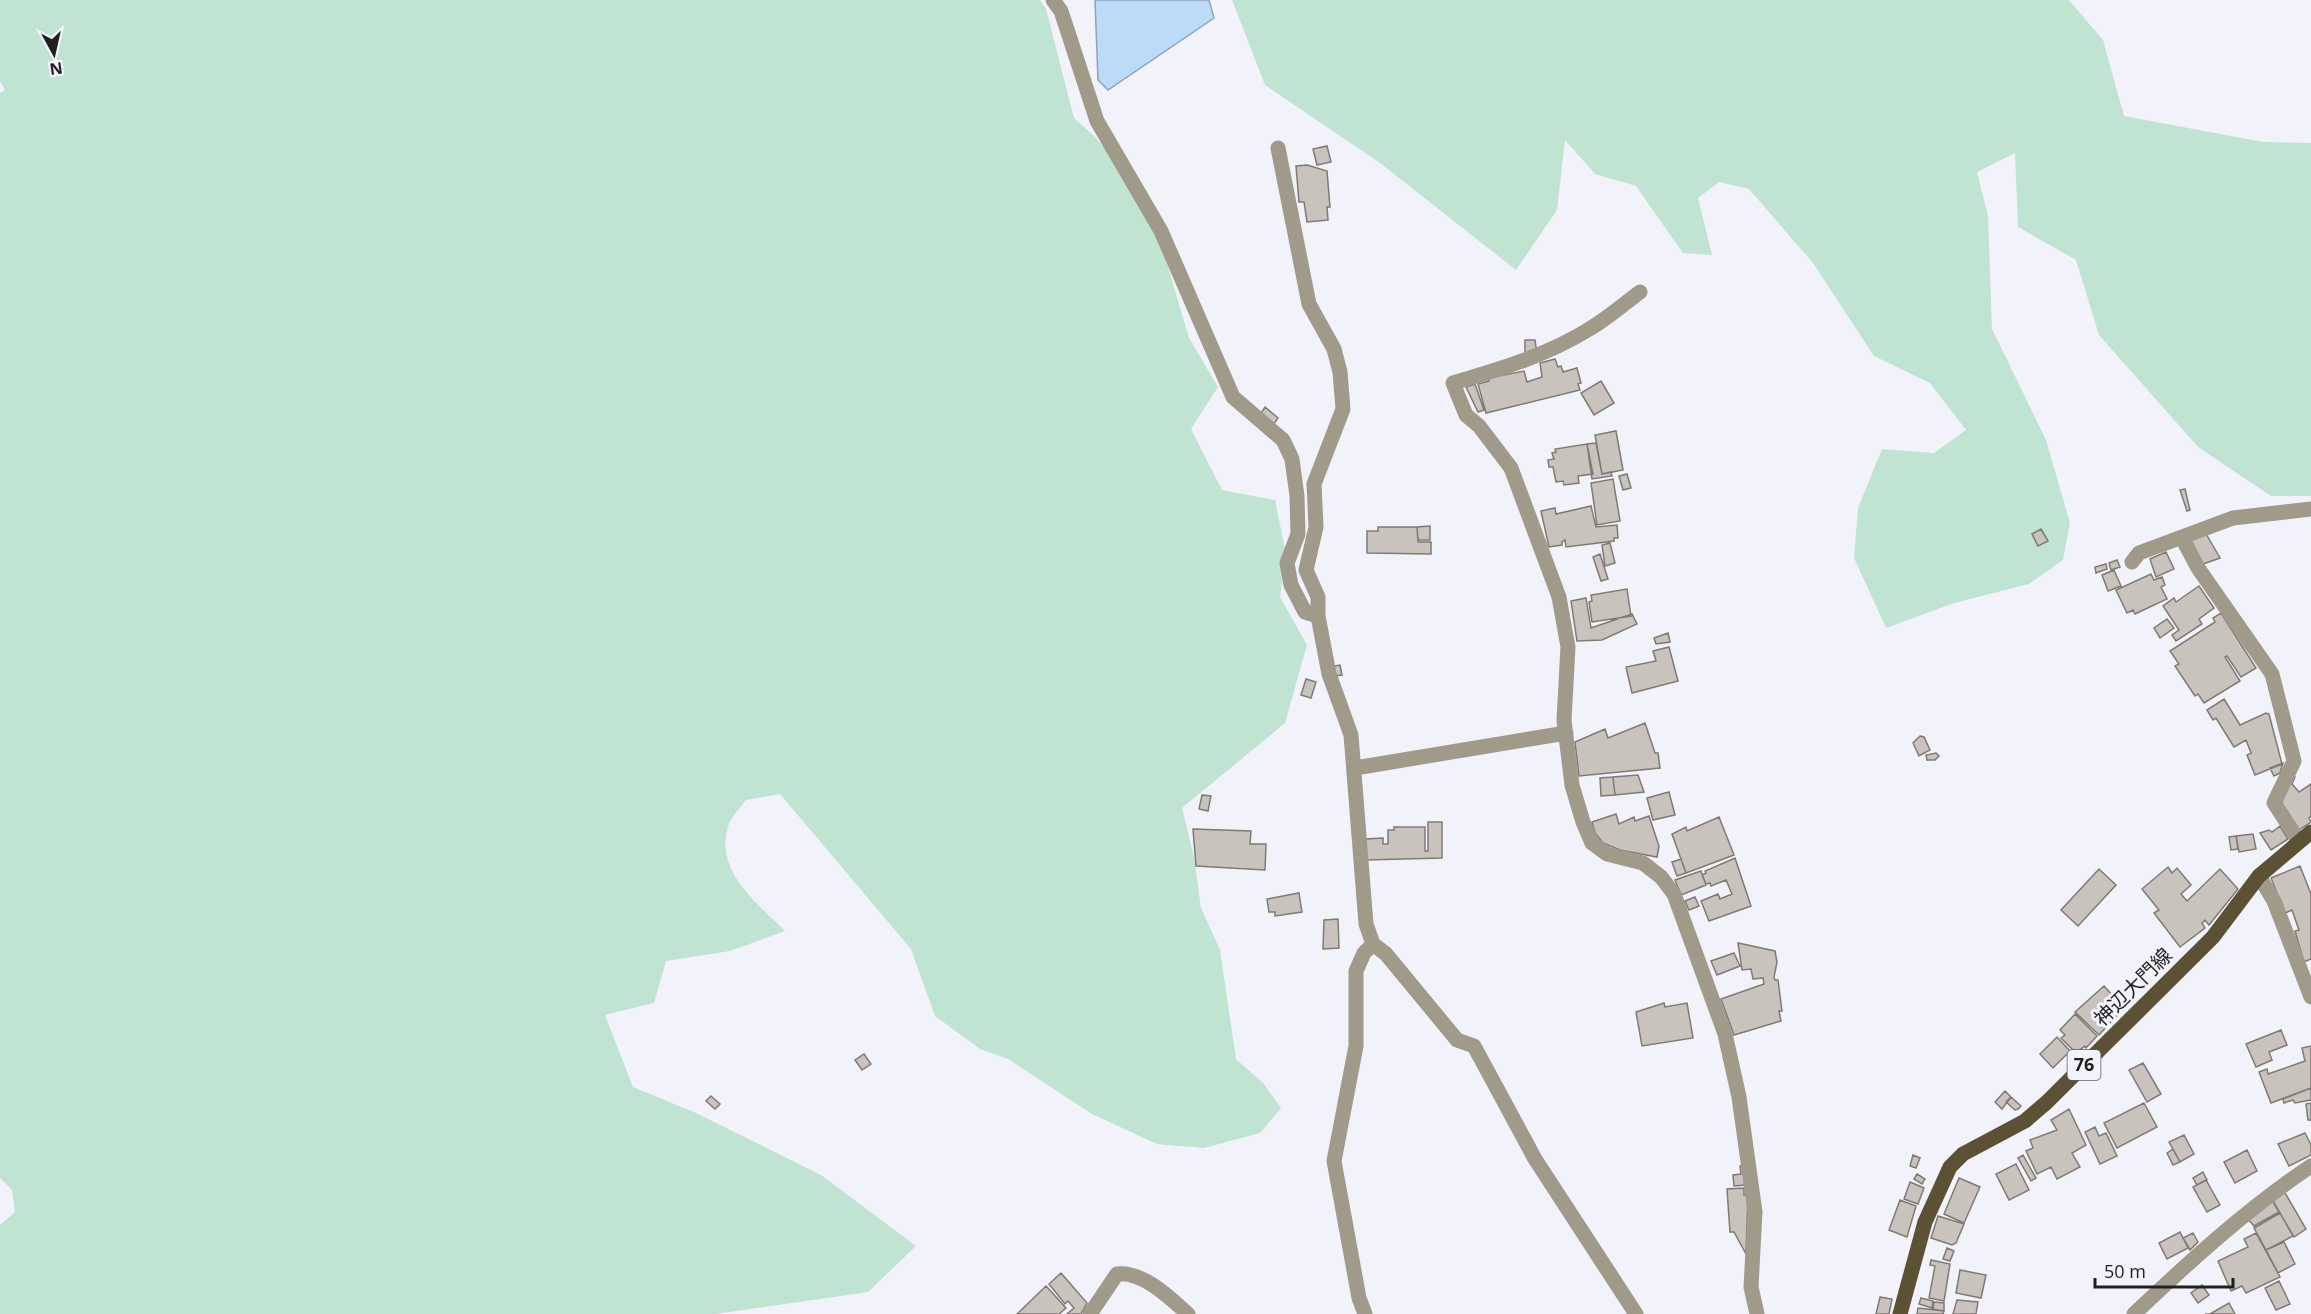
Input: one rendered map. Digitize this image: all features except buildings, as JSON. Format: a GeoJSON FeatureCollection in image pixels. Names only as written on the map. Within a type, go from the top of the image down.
{"type":"FeatureCollection","features":[{"type":"Feature","properties":{"kind":"main road","name":"神辺大門線"},"geometry":{"type":"LineString","coordinates":[[1900,1314],[1925,1222],[1950,1167],[1964,1154],[2025,1121],[2047,1102],[2213,937],[2259,876],[2305,837]]}},
{"type":"Feature","properties":{"kind":"street"},"geometry":{"type":"LineString","coordinates":[[1053,0],[1061,11],[1096,122],[1161,231],[1233,397],[1283,440],[1292,459],[1297,496],[1298,534],[1287,563],[1291,585],[1305,612],[1318,616]]}},
{"type":"Feature","properties":{"kind":"street"},"geometry":{"type":"LineString","coordinates":[[1278,148],[1309,304],[1334,349],[1340,372],[1343,410],[1314,484],[1316,527],[1306,570],[1318,597],[1318,616],[1329,674],[1351,735],[1365,912],[1373,944],[1386,954],[1457,1040],[1474,1046],[1535,1160],[1636,1314]]}},
{"type":"Feature","properties":{"kind":"street"},"geometry":{"type":"LineString","coordinates":[[1640,292],[1592,328],[1557,347],[1518,364],[1453,383],[1466,415],[1479,426],[1511,468],[1559,597],[1569,647],[1565,675],[1566,733],[1572,785],[1583,822],[1592,843],[1606,854],[1643,863],[1661,877],[1674,894],[1725,1034],[1739,1097],[1755,1212],[1751,1287],[1757,1314]]}},
{"type":"Feature","properties":{"kind":"street"},"geometry":{"type":"LineString","coordinates":[[2132,562],[2139,553],[2233,518],[2311,509]]}},
{"type":"Feature","properties":{"kind":"street"},"geometry":{"type":"LineString","coordinates":[[2182,538],[2198,568],[2272,674],[2294,761],[2274,803],[2305,837]]}},
{"type":"Feature","properties":{"kind":"street"},"geometry":{"type":"LineString","coordinates":[[1355,768],[1566,733]]}},
{"type":"Feature","properties":{"kind":"street"},"geometry":{"type":"LineString","coordinates":[[2259,876],[2274,901],[2311,997]]}},
{"type":"Feature","properties":{"kind":"street"},"geometry":{"type":"LineString","coordinates":[[1365,1314],[1359,1298],[1334,1161],[1356,1046],[1356,971],[1364,953],[1373,944]]}},
{"type":"Feature","properties":{"kind":"street"},"geometry":{"type":"LineString","coordinates":[[2134,1314],[2189,1262],[2268,1195],[2311,1166]]}},
{"type":"Feature","properties":{"kind":"street"},"geometry":{"type":"LineString","coordinates":[[1090,1314],[1117,1274],[1127,1273],[1148,1282],[1188,1314]]}},
{"type":"Feature","properties":{"kind":"green space"},"geometry":{"type":"Polygon","coordinates":[[[0,0],[1040,0],[1046,9],[1074,118],[1095,137],[1148,199],[1189,338],[1218,387],[1191,429],[1222,490],[1275,500],[1286,554],[1280,597],[1307,645],[1285,723],[1182,808],[1194,857],[1201,908],[1220,950],[1236,1059],[1263,1083],[1281,1108],[1260,1133],[1204,1148],[1157,1144],[1092,1114],[1008,1059],[980,1049],[935,1016],[911,949],[780,794],[746,800],[729,824],[725,843],[727,858],[741,885],[785,931],[730,951],[666,961],[654,1003],[605,1015],[633,1087],[696,1113],[821,1175],[916,1246],[868,1292],[715,1314],[0,1314],[0,1225],[15,1212],[12,1190],[0,1178],[0,93],[5,90],[0,81],[0,0]]]}},
{"type":"Feature","properties":{"kind":"green space"},"geometry":{"type":"Polygon","coordinates":[[[1232,0],[2069,0],[2103,40],[2124,116],[2263,142],[2311,143],[2311,496],[2271,496],[2198,447],[2099,335],[2076,260],[2018,227],[2015,153],[1977,172],[1988,216],[1992,329],[2046,440],[2070,523],[2063,560],[2029,584],[1954,603],[1886,628],[1854,558],[1858,508],[1882,449],[1934,453],[1966,430],[1930,383],[1874,356],[1813,263],[1749,189],[1719,182],[1698,198],[1712,255],[1683,253],[1636,186],[1595,174],[1565,140],[1557,210],[1516,270],[1380,163],[1265,85],[1232,0]]]}},
{"type":"Feature","properties":{"kind":"water"},"geometry":{"type":"Polygon","coordinates":[[[1095,0],[1209,0],[1214,18],[1108,90],[1098,80],[1095,0]]]}}]}
